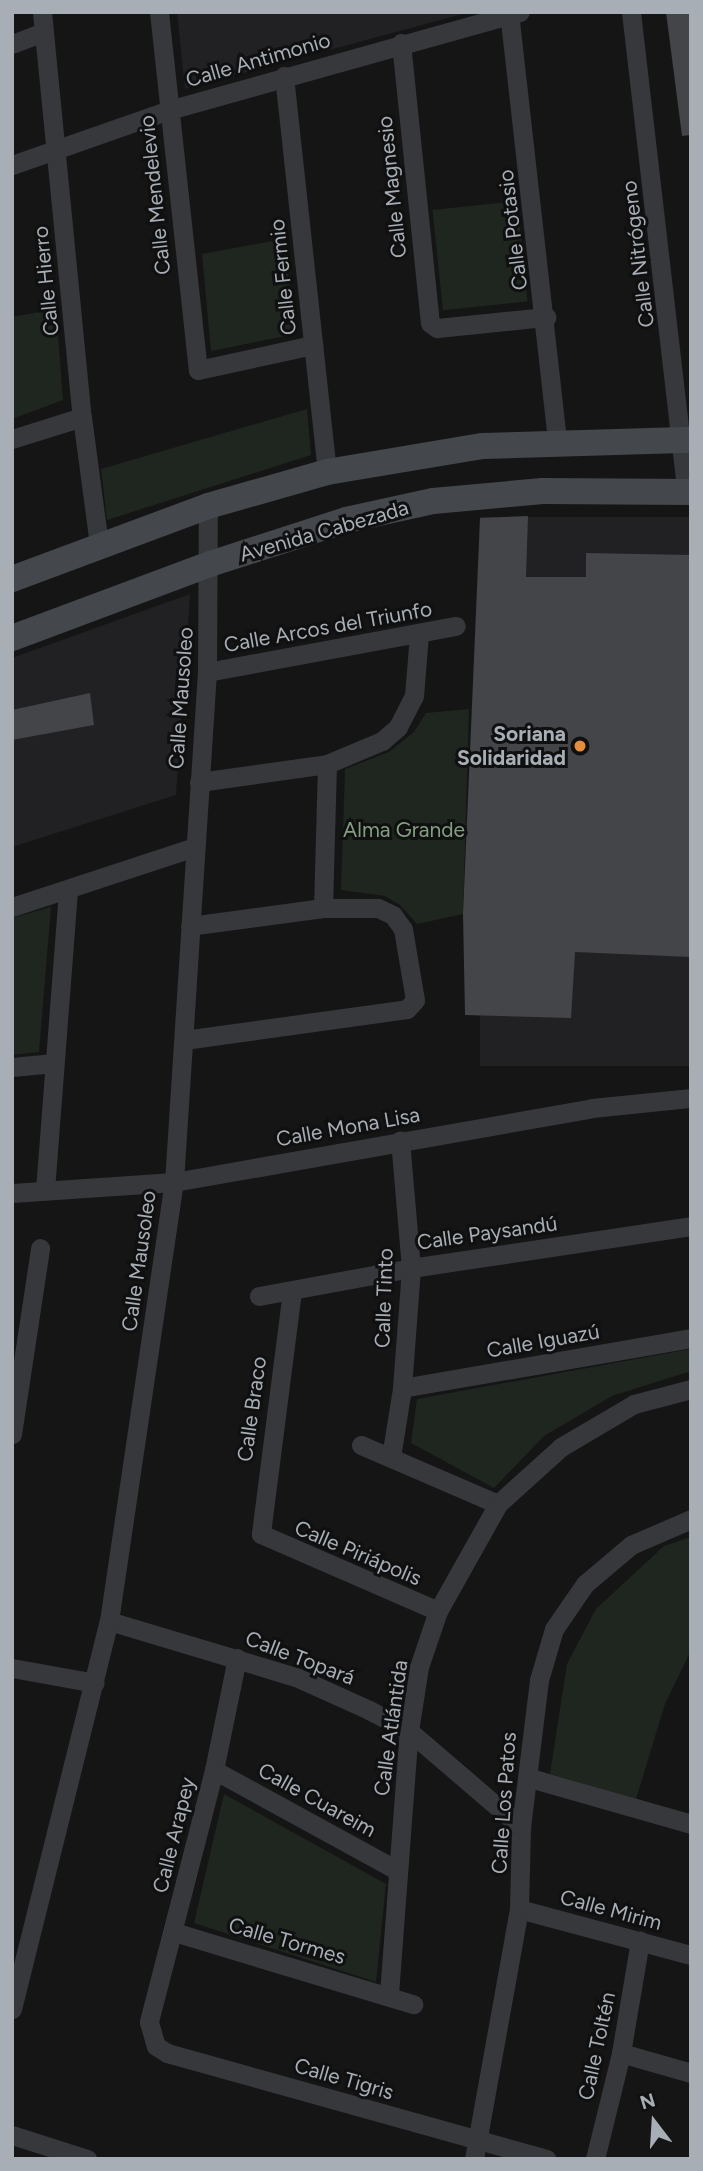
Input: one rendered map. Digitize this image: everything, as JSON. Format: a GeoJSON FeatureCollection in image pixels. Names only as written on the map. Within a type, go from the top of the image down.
{"type":"FeatureCollection","features":[{"type":"Feature","properties":{"kind":"main road"},"geometry":{"type":"LineString","coordinates":[[12,579],[208,506],[327,472],[411,456],[557,442],[687,440]]}},
{"type":"Feature","properties":{"kind":"main road","name":"Avenida Cabezada"},"geometry":{"type":"LineString","coordinates":[[12,638],[211,564],[346,520],[433,501],[543,491],[688,491]]}},
{"type":"Feature","properties":{"kind":"street","name":"Calle Hierro"},"geometry":{"type":"LineString","coordinates":[[41,12],[82,417],[99,545]]}},
{"type":"Feature","properties":{"kind":"street","name":"Calle Mendelevio"},"geometry":{"type":"LineString","coordinates":[[159,12],[199,371],[313,345]]}},
{"type":"Feature","properties":{"kind":"street","name":"Calle Nitrógeno"},"geometry":{"type":"LineString","coordinates":[[631,12],[687,440],[688,491]]}},
{"type":"Feature","properties":{"kind":"street","name":"Calle Antimonio"},"geometry":{"type":"LineString","coordinates":[[12,165],[56,147],[169,110],[513,13]]}},
{"type":"Feature","properties":{"kind":"street","name":"Calle Potasio"},"geometry":{"type":"LineString","coordinates":[[513,13],[557,442]]}},
{"type":"Feature","properties":{"kind":"street"},"geometry":{"type":"LineString","coordinates":[[12,44],[44,32]]}},
{"type":"Feature","properties":{"kind":"street","name":"Calle Magnesio"},"geometry":{"type":"LineString","coordinates":[[401,43],[431,326],[546,317]]}},
{"type":"Feature","properties":{"kind":"street","name":"Calle Fermio"},"geometry":{"type":"LineString","coordinates":[[284,76],[327,472]]}},
{"type":"Feature","properties":{"kind":"street"},"geometry":{"type":"LineString","coordinates":[[12,439],[82,417]]}},
{"type":"Feature","properties":{"kind":"street","name":"Calle Mausoleo"},"geometry":{"type":"LineString","coordinates":[[12,2009],[109,1621],[174,1182],[207,672],[211,564],[208,506]]}},
{"type":"Feature","properties":{"kind":"street","name":"Calle Arcos del Triunfo"},"geometry":{"type":"LineString","coordinates":[[207,672],[456,626]]}},
{"type":"Feature","properties":{"kind":"street"},"geometry":{"type":"LineString","coordinates":[[199,782],[327,764],[382,741],[398,727],[414,696],[419,634]]}},
{"type":"Feature","properties":{"kind":"street"},"geometry":{"type":"LineString","coordinates":[[323,908],[327,764]]}},
{"type":"Feature","properties":{"kind":"street"},"geometry":{"type":"LineString","coordinates":[[12,907],[195,847]]}},
{"type":"Feature","properties":{"kind":"street"},"geometry":{"type":"LineString","coordinates":[[45,1190],[68,889]]}},
{"type":"Feature","properties":{"kind":"street"},"geometry":{"type":"LineString","coordinates":[[184,1040],[413,1006],[405,937],[393,915],[378,908],[323,908],[190,926]]}},
{"type":"Feature","properties":{"kind":"street"},"geometry":{"type":"LineString","coordinates":[[12,1068],[54,1063]]}},
{"type":"Feature","properties":{"kind":"street","name":"Calle Mona Lisa"},"geometry":{"type":"LineString","coordinates":[[12,1193],[174,1182],[592,1108],[691,1098]]}},
{"type":"Feature","properties":{"kind":"street","name":"Calle Tinto"},"geometry":{"type":"LineString","coordinates":[[391,1457],[402,1388],[411,1268],[400,1140]]}},
{"type":"Feature","properties":{"kind":"street","name":"Calle Paysandú"},"geometry":{"type":"LineString","coordinates":[[259,1296],[411,1268],[691,1226]]}},
{"type":"Feature","properties":{"kind":"street"},"geometry":{"type":"LineString","coordinates":[[12,1434],[21,1331],[40,1248]]}},
{"type":"Feature","properties":{"kind":"street","name":"Calle Braco"},"geometry":{"type":"LineString","coordinates":[[261,1534],[292,1291]]}},
{"type":"Feature","properties":{"kind":"street","name":"Calle Iguazú"},"geometry":{"type":"LineString","coordinates":[[402,1388],[691,1338]]}},
{"type":"Feature","properties":{"kind":"street","name":"Calle Atlántida"},"geometry":{"type":"LineString","coordinates":[[389,1994],[409,1731],[419,1667],[438,1611],[498,1504],[595,1423],[647,1399],[691,1389]]}},
{"type":"Feature","properties":{"kind":"street"},"geometry":{"type":"LineString","coordinates":[[361,1445],[498,1504]]}},
{"type":"Feature","properties":{"kind":"street","name":"Calle Los Patos"},"geometry":{"type":"LineString","coordinates":[[476,2150],[519,1909],[521,1827],[530,1778],[539,1680],[554,1629],[585,1584],[631,1545],[691,1520]]}},
{"type":"Feature","properties":{"kind":"street","name":"Calle Piriápolis"},"geometry":{"type":"LineString","coordinates":[[261,1534],[438,1611]]}},
{"type":"Feature","properties":{"kind":"street","name":"Calle Topará"},"geometry":{"type":"LineString","coordinates":[[109,1621],[296,1677],[409,1731],[521,1827]]}},
{"type":"Feature","properties":{"kind":"street","name":"Calle Arapey"},"geometry":{"type":"LineString","coordinates":[[149,2022],[214,1770],[237,1658]]}},
{"type":"Feature","properties":{"kind":"street"},"geometry":{"type":"LineString","coordinates":[[12,1668],[95,1683]]}},
{"type":"Feature","properties":{"kind":"street","name":"Calle Cuareim"},"geometry":{"type":"LineString","coordinates":[[214,1770],[397,1870]]}},
{"type":"Feature","properties":{"kind":"street"},"geometry":{"type":"LineString","coordinates":[[530,1778],[691,1824]]}},
{"type":"Feature","properties":{"kind":"street","name":"Calle Mirim"},"geometry":{"type":"LineString","coordinates":[[519,1909],[691,1955]]}},
{"type":"Feature","properties":{"kind":"street","name":"Calle Tormes"},"geometry":{"type":"LineString","coordinates":[[174,1932],[389,1994],[413,2004]]}},
{"type":"Feature","properties":{"kind":"street","name":"Calle Toltén"},"geometry":{"type":"LineString","coordinates":[[595,2159],[621,2053],[640,1941]]}},
{"type":"Feature","properties":{"kind":"street","name":"Calle Tigris"},"geometry":{"type":"LineString","coordinates":[[149,2022],[156,2046],[167,2053],[476,2150],[546,2159]]}},
{"type":"Feature","properties":{"kind":"street"},"geometry":{"type":"LineString","coordinates":[[621,2053],[691,2073]]}},
{"type":"Feature","properties":{"kind":"street"},"geometry":{"type":"LineString","coordinates":[[12,2135],[87,2159]]}},
{"type":"Feature","properties":{"kind":"shaded area"},"geometry":{"type":"Polygon","coordinates":[[[177,12],[470,12],[185,89],[177,12]]]}},
{"type":"Feature","properties":{"kind":"shaded area","name":"Soriana Solidaridad"},"geometry":{"type":"Polygon","coordinates":[[[480,517],[691,517],[691,1066],[480,1066],[480,517]]]}},
{"type":"Feature","properties":{"kind":"shaded area"},"geometry":{"type":"Polygon","coordinates":[[[190,594],[176,795],[12,847],[12,658],[190,594]]]}},
{"type":"Feature","properties":{"kind":"green space"},"geometry":{"type":"Polygon","coordinates":[[[517,201],[528,301],[443,310],[432,210],[517,201]]]}},
{"type":"Feature","properties":{"kind":"green space"},"geometry":{"type":"Polygon","coordinates":[[[284,239],[295,334],[211,351],[202,254],[284,239]]]}},
{"type":"Feature","properties":{"kind":"green space"},"geometry":{"type":"Polygon","coordinates":[[[56,309],[63,400],[12,419],[12,317],[56,309]]]}},
{"type":"Feature","properties":{"kind":"green space"},"geometry":{"type":"Polygon","coordinates":[[[307,409],[311,455],[107,520],[101,469],[307,409]]]}},
{"type":"Feature","properties":{"kind":"green space","name":"Alma Grande"},"geometry":{"type":"Polygon","coordinates":[[[469,709],[463,914],[417,924],[400,905],[385,896],[341,890],[345,769],[389,752],[414,732],[426,713],[469,709]]]}},
{"type":"Feature","properties":{"kind":"green space"},"geometry":{"type":"Polygon","coordinates":[[[51,907],[39,1052],[12,1055],[12,918],[51,907]]]}},
{"type":"Feature","properties":{"kind":"green space"},"geometry":{"type":"Polygon","coordinates":[[[691,1349],[691,1371],[612,1396],[544,1436],[494,1488],[411,1443],[417,1399],[691,1349]]]}},
{"type":"Feature","properties":{"kind":"green space"},"geometry":{"type":"Polygon","coordinates":[[[691,1537],[691,1650],[665,1704],[636,1799],[550,1774],[567,1664],[596,1609],[664,1546],[691,1537]]]}},
{"type":"Feature","properties":{"kind":"green space"},"geometry":{"type":"Polygon","coordinates":[[[224,1794],[386,1884],[376,1982],[194,1923],[224,1794]]]}},
{"type":"Feature","properties":{"kind":"building"},"geometry":{"type":"Polygon","coordinates":[[[666,12],[691,12],[691,135],[682,136],[666,12]]]}},
{"type":"Feature","properties":{"kind":"building","name":"Soriana Solidaridad"},"geometry":{"type":"Polygon","coordinates":[[[528,516],[526,577],[586,577],[586,553],[691,555],[691,957],[575,952],[571,1018],[465,1015],[463,914],[480,518],[528,516]]]}},
{"type":"Feature","properties":{"kind":"building"},"geometry":{"type":"Polygon","coordinates":[[[90,693],[94,725],[12,740],[12,710],[90,693]]]}},
{"type":"Feature","properties":{"kind":"place","name":"Soriana Solidaridad"},"geometry":{"type":"Point","coordinates":[580,746]}}]}
